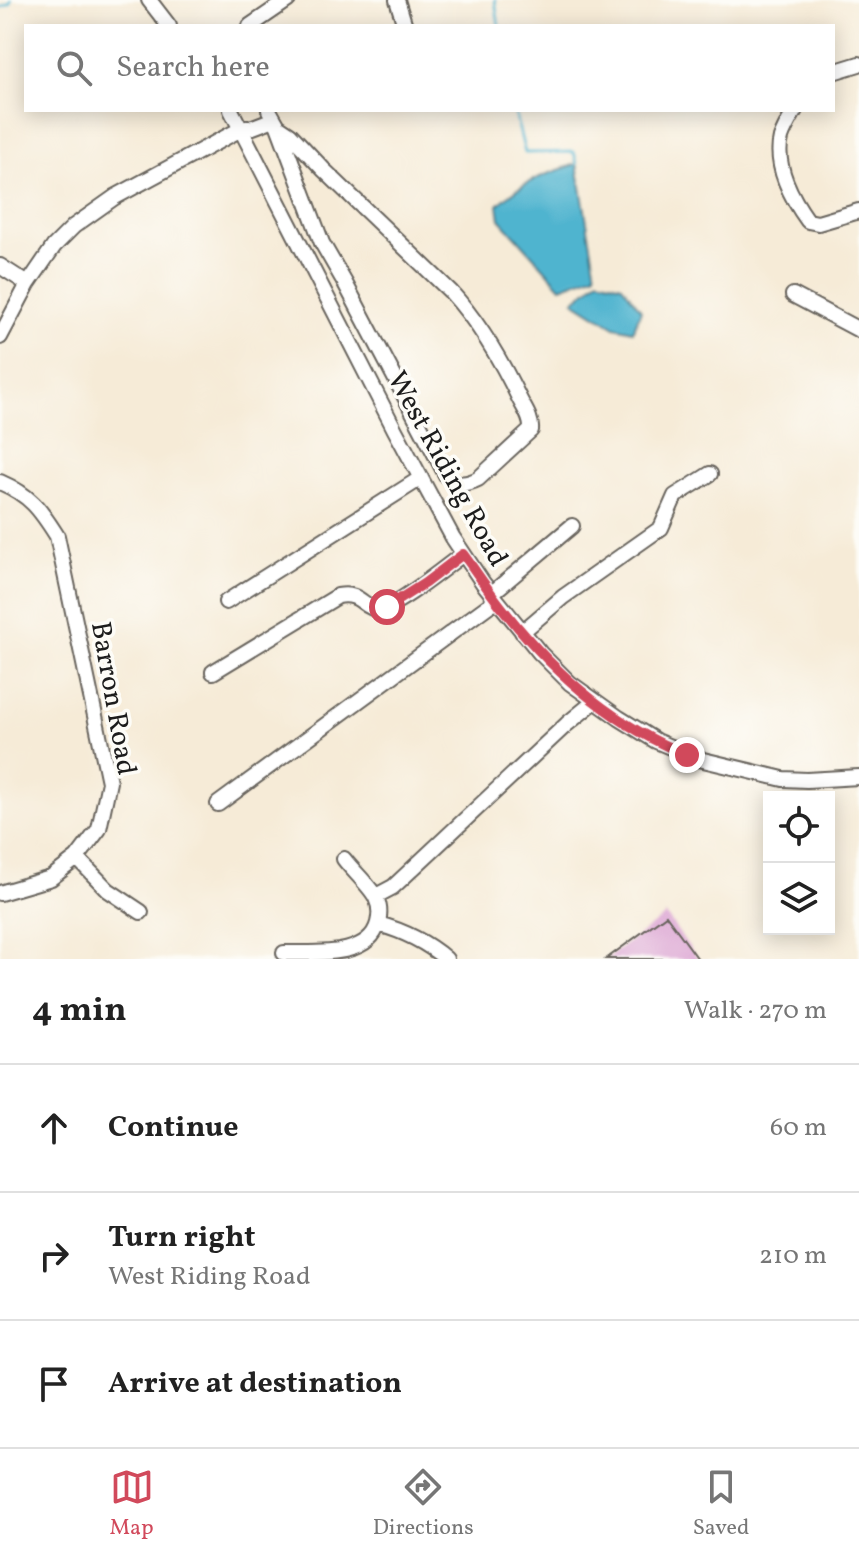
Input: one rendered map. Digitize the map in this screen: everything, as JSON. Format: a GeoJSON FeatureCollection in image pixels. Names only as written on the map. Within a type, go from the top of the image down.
{"type":"FeatureCollection","features":[{"type":"Feature","properties":{"kind":"street"},"geometry":{"type":"LineString","coordinates":[[149,0],[167,24]]}},
{"type":"Feature","properties":{"kind":"street"},"geometry":{"type":"LineString","coordinates":[[253,24],[288,0]]}},
{"type":"Feature","properties":{"kind":"street"},"geometry":{"type":"LineString","coordinates":[[397,0],[404,24]]}},
{"type":"Feature","properties":{"kind":"street"},"geometry":{"type":"LineString","coordinates":[[835,71],[859,64]]}},
{"type":"Feature","properties":{"kind":"street","name":"West Riding Road"},"geometry":{"type":"LineString","coordinates":[[232,112],[463,554],[522,632],[564,676],[595,701],[656,741],[699,759],[783,779],[859,777]]}},
{"type":"Feature","properties":{"kind":"street"},"geometry":{"type":"LineString","coordinates":[[794,112],[781,136],[780,154],[788,188],[802,213],[808,221],[818,223],[859,211]]}},
{"type":"Feature","properties":{"kind":"street"},"geometry":{"type":"LineString","coordinates":[[0,337],[28,284],[64,235],[115,197],[241,129],[274,118]]}},
{"type":"Feature","properties":{"kind":"street"},"geometry":{"type":"LineString","coordinates":[[274,118],[451,292],[505,368],[530,419],[531,430],[478,479],[457,483],[446,475],[322,243],[274,118]]}},
{"type":"Feature","properties":{"kind":"street"},"geometry":{"type":"LineString","coordinates":[[0,266],[28,284]]}},
{"type":"Feature","properties":{"kind":"street"},"geometry":{"type":"LineString","coordinates":[[793,295],[859,330]]}},
{"type":"Feature","properties":{"kind":"street"},"geometry":{"type":"LineString","coordinates":[[522,632],[563,597],[661,528],[675,496],[710,474]]}},
{"type":"Feature","properties":{"kind":"street"},"geometry":{"type":"LineString","coordinates":[[226,602],[421,478]]}},
{"type":"Feature","properties":{"kind":"street","name":"Barron Road"},"geometry":{"type":"LineString","coordinates":[[0,482],[18,489],[41,511],[57,536],[109,782],[99,829],[77,858],[51,878],[0,893]]}},
{"type":"Feature","properties":{"kind":"street"},"geometry":{"type":"LineString","coordinates":[[218,804],[493,597],[572,526]]}},
{"type":"Feature","properties":{"kind":"street"},"geometry":{"type":"LineString","coordinates":[[213,672],[338,596],[354,596],[376,609],[387,607],[463,554]]}},
{"type":"Feature","properties":{"kind":"street"},"geometry":{"type":"LineString","coordinates":[[376,896],[393,887],[595,701]]}},
{"type":"Feature","properties":{"kind":"street"},"geometry":{"type":"LineString","coordinates":[[77,858],[108,890],[141,912]]}},
{"type":"Feature","properties":{"kind":"street"},"geometry":{"type":"LineString","coordinates":[[284,953],[350,950],[370,939],[378,924],[376,896],[344,859]]}},
{"type":"Feature","properties":{"kind":"street"},"geometry":{"type":"LineString","coordinates":[[378,924],[426,943],[446,959]]}},
{"type":"Feature","properties":{"kind":"water"},"geometry":{"type":"Polygon","coordinates":[[[577,164],[596,274],[561,287],[500,219],[498,205],[535,179],[577,164]]]}},
{"type":"Feature","properties":{"kind":"water"},"geometry":{"type":"Polygon","coordinates":[[[599,279],[622,285],[641,310],[633,331],[615,327],[574,301],[599,279]]]}},
{"type":"Feature","properties":{"kind":"building"},"geometry":{"type":"Polygon","coordinates":[[[666,915],[698,959],[606,959],[666,915]]]}},
{"type":"Feature","properties":{"kind":"waterway"},"geometry":{"type":"LineString","coordinates":[[0,8],[11,0]]}},
{"type":"Feature","properties":{"kind":"waterway"},"geometry":{"type":"LineString","coordinates":[[495,0],[499,24]]}},
{"type":"Feature","properties":{"kind":"waterway"},"geometry":{"type":"LineString","coordinates":[[515,112],[525,153],[574,152],[577,164]]}},
{"type":"Feature","properties":{"kind":"route"},"geometry":{"type":"LineString","coordinates":[[387,607],[463,554],[510,618],[570,683],[656,741],[687,755]]}}]}
